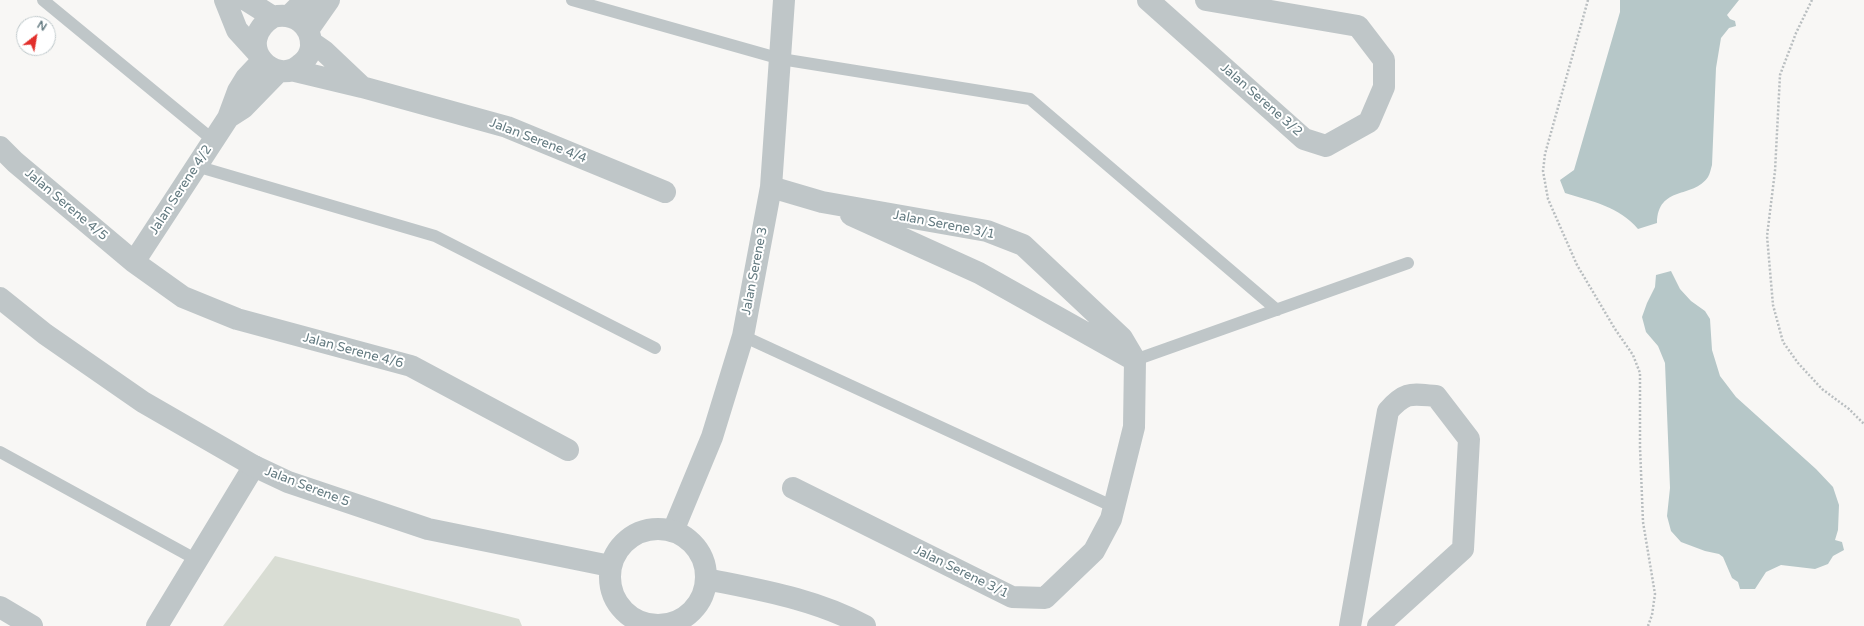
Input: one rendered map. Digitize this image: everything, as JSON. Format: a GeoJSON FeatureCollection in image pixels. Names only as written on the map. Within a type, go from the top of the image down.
{"type":"FeatureCollection","features":[{"type":"Feature","properties":{"kind":"street"},"geometry":{"type":"LineString","coordinates":[[224,0],[237,30],[272,63],[300,66],[310,51],[310,36],[329,0]]}},
{"type":"Feature","properties":{"kind":"street","name":"Jalan Serene 4/4"},"geometry":{"type":"LineString","coordinates":[[246,0],[281,16],[303,23],[310,36],[362,87]]}},
{"type":"Feature","properties":{"kind":"street"},"geometry":{"type":"LineString","coordinates":[[272,63],[256,41],[258,31],[265,23],[281,16],[305,0]]}},
{"type":"Feature","properties":{"kind":"street","name":"Jalan Serene 3"},"geometry":{"type":"LineString","coordinates":[[673,531],[712,437],[743,336],[771,187],[784,0]]}},
{"type":"Feature","properties":{"kind":"street","name":"Jalan Serene 3/2"},"geometry":{"type":"LineString","coordinates":[[1148,0],[1304,139],[1326,146],[1369,122],[1384,87],[1384,60],[1358,26],[1206,0]]}},
{"type":"Feature","properties":{"kind":"street","name":"Jalan Serene 4/2"},"geometry":{"type":"LineString","coordinates":[[134,262],[228,118],[238,91],[246,78],[272,63]]}},
{"type":"Feature","properties":{"kind":"street","name":"Jalan Serene 4/4"},"geometry":{"type":"LineString","coordinates":[[272,63],[507,127],[665,192]]}},
{"type":"Feature","properties":{"kind":"street","name":"Jalan Serene 4/5"},"geometry":{"type":"LineString","coordinates":[[0,147],[15,162],[134,262]]}},
{"type":"Feature","properties":{"kind":"street","name":"Jalan Serene 3/1"},"geometry":{"type":"LineString","coordinates":[[771,187],[822,202],[987,230],[1023,245],[1122,338],[1135,360],[1134,427],[1111,519],[1094,551],[1045,598],[1012,597],[792,488]]}},
{"type":"Feature","properties":{"kind":"street","name":"Jalan Serene 3/1"},"geometry":{"type":"LineString","coordinates":[[822,202],[979,273],[1135,360]]}},
{"type":"Feature","properties":{"kind":"street","name":"Jalan Serene 4/6"},"geometry":{"type":"LineString","coordinates":[[134,262],[183,297],[237,320],[411,366],[568,450]]}},
{"type":"Feature","properties":{"kind":"street","name":"Jalan Serene 5"},"geometry":{"type":"LineString","coordinates":[[0,298],[45,334],[143,402],[254,466],[288,482],[428,529],[610,566]]}},
{"type":"Feature","properties":{"kind":"street"},"geometry":{"type":"LineString","coordinates":[[1350,626],[1388,411],[1398,400],[1411,394],[1436,396],[1469,439],[1464,548],[1378,626]]}},
{"type":"Feature","properties":{"kind":"street"},"geometry":{"type":"LineString","coordinates":[[157,626],[254,466]]}},
{"type":"Feature","properties":{"kind":"street"},"geometry":{"type":"LineString","coordinates":[[657,528],[673,531],[688,539],[698,550],[705,564],[706,579],[703,595],[695,608],[683,618],[669,624],[654,625],[636,623],[624,612],[614,599],[609,583],[610,566],[616,551],[627,539],[641,531],[657,528]]}},
{"type":"Feature","properties":{"kind":"street"},"geometry":{"type":"LineString","coordinates":[[706,579],[786,595],[853,620],[865,626]]}},
{"type":"Feature","properties":{"kind":"street"},"geometry":{"type":"LineString","coordinates":[[0,607],[32,626]]}},
{"type":"Feature","properties":{"kind":"lane"},"geometry":{"type":"LineString","coordinates":[[43,0],[213,140]]}},
{"type":"Feature","properties":{"kind":"lane"},"geometry":{"type":"LineString","coordinates":[[572,0],[781,60],[1030,99],[1277,310]]}},
{"type":"Feature","properties":{"kind":"lane"},"geometry":{"type":"LineString","coordinates":[[196,166],[435,236],[655,348]]}},
{"type":"Feature","properties":{"kind":"lane"},"geometry":{"type":"LineString","coordinates":[[1135,360],[1408,263]]}},
{"type":"Feature","properties":{"kind":"lane"},"geometry":{"type":"LineString","coordinates":[[743,336],[1114,507]]}},
{"type":"Feature","properties":{"kind":"lane"},"geometry":{"type":"LineString","coordinates":[[0,452],[198,560]]}},
{"type":"Feature","properties":{"kind":"path"},"geometry":{"type":"LineString","coordinates":[[1588,0],[1545,154],[1543,171],[1548,200],[1577,265],[1615,329],[1633,355],[1640,373],[1640,447],[1643,522],[1655,594],[1652,615],[1648,626]]}},
{"type":"Feature","properties":{"kind":"path"},"geometry":{"type":"LineString","coordinates":[[1812,0],[1796,33],[1780,75],[1775,171],[1767,236],[1773,305],[1783,342],[1798,363],[1822,389],[1849,409],[1864,424]]}},
{"type":"Feature","properties":{"kind":"shaded area"},"geometry":{"type":"Polygon","coordinates":[[[1620,0],[1739,0],[1727,15],[1730,19],[1735,21],[1736,26],[1729,28],[1721,38],[1716,68],[1712,165],[1709,176],[1702,184],[1677,194],[1663,203],[1659,211],[1657,223],[1638,229],[1631,221],[1614,210],[1595,202],[1565,193],[1560,180],[1574,170],[1620,12],[1620,0]]]}},
{"type":"Feature","properties":{"kind":"shaded area"},"geometry":{"type":"Polygon","coordinates":[[[1671,271],[1680,289],[1691,301],[1705,311],[1710,319],[1712,350],[1720,376],[1736,397],[1816,469],[1833,487],[1839,505],[1838,530],[1835,540],[1842,542],[1844,550],[1833,556],[1828,564],[1815,569],[1781,565],[1766,572],[1755,589],[1740,589],[1738,582],[1732,578],[1723,557],[1719,554],[1705,551],[1681,542],[1671,531],[1667,516],[1670,488],[1665,363],[1658,346],[1646,332],[1642,317],[1655,287],[1656,275],[1671,271]]]}},
{"type":"Feature","properties":{"kind":"shaded area"},"geometry":{"type":"Polygon","coordinates":[[[275,556],[519,619],[522,626],[223,626],[275,556]]]}}]}
